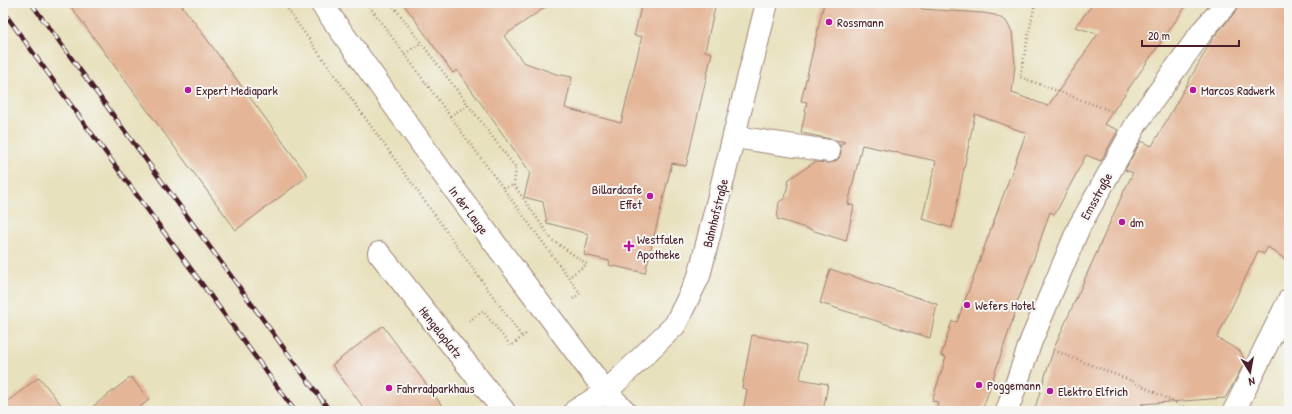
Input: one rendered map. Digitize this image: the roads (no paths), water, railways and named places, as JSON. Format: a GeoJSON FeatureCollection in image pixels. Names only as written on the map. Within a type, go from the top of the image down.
{"type":"FeatureCollection","features":[{"type":"Feature","properties":{"kind":"street","name":"In der Lauge"},"geometry":{"type":"LineString","coordinates":[[321,3],[446,178],[606,392],[625,411]]}},
{"type":"Feature","properties":{"kind":"street","name":"Bahnhofstraße"},"geometry":{"type":"LineString","coordinates":[[606,392],[674,325],[699,276],[735,137],[767,3]]}},
{"type":"Feature","properties":{"kind":"street","name":"Emsstraße"},"geometry":{"type":"LineString","coordinates":[[1007,411],[1031,341],[1079,227],[1138,121],[1204,29],[1227,3]]}},
{"type":"Feature","properties":{"kind":"street"},"geometry":{"type":"LineString","coordinates":[[735,137],[829,151]]}},
{"type":"Feature","properties":{"kind":"street","name":"Hengeloplatz"},"geometry":{"type":"LineString","coordinates":[[379,253],[504,411]]}},
{"type":"Feature","properties":{"kind":"street"},"geometry":{"type":"LineString","coordinates":[[1234,411],[1289,300]]}},
{"type":"Feature","properties":{"kind":"street"},"geometry":{"type":"LineString","coordinates":[[575,411],[606,392]]}},
{"type":"Feature","properties":{"kind":"railway"},"geometry":{"type":"LineString","coordinates":[[31,3],[330,411]]}},
{"type":"Feature","properties":{"kind":"railway"},"geometry":{"type":"LineString","coordinates":[[3,11],[295,411]]}},
{"type":"Feature","properties":{"kind":"place","name":"Rossmann"},"geometry":{"type":"Point","coordinates":[829,22]}},
{"type":"Feature","properties":{"kind":"place","name":"Expert Mediapark"},"geometry":{"type":"Point","coordinates":[188,90]}},
{"type":"Feature","properties":{"kind":"place","name":"Marcos Radwerk"},"geometry":{"type":"Point","coordinates":[1193,90]}},
{"type":"Feature","properties":{"kind":"place","name":"Billardcafe Effet"},"geometry":{"type":"Point","coordinates":[650,196]}},
{"type":"Feature","properties":{"kind":"place","name":"dm"},"geometry":{"type":"Point","coordinates":[1122,222]}},
{"type":"Feature","properties":{"kind":"place","name":"Westfalen Apotheke"},"geometry":{"type":"Point","coordinates":[629,246]}},
{"type":"Feature","properties":{"kind":"place","name":"Wefers Hotel"},"geometry":{"type":"Point","coordinates":[967,305]}},
{"type":"Feature","properties":{"kind":"place","name":"Poggemann"},"geometry":{"type":"Point","coordinates":[979,385]}},
{"type":"Feature","properties":{"kind":"place","name":"Fahrradparkhaus"},"geometry":{"type":"Point","coordinates":[389,388]}},
{"type":"Feature","properties":{"kind":"place","name":"Elektro Elfrich"},"geometry":{"type":"Point","coordinates":[1050,391]}}]}
